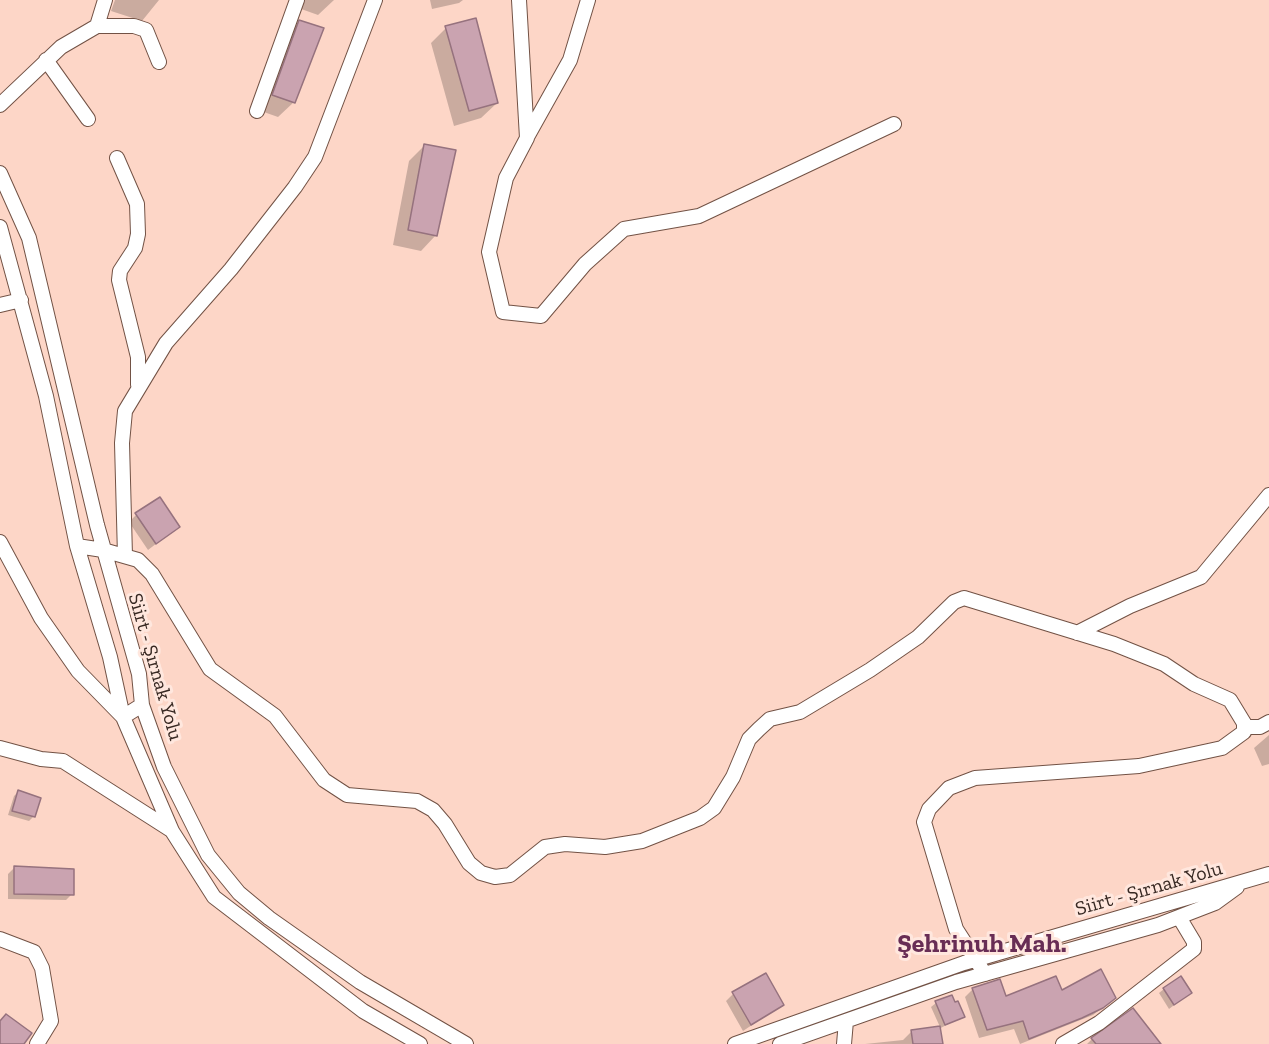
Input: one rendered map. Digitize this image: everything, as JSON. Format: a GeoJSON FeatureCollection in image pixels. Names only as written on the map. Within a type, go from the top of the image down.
{"type":"FeatureCollection","features":[{"type":"Feature","properties":{"kind":"street"},"geometry":{"type":"LineString","coordinates":[[97,26],[105,0]]}},
{"type":"Feature","properties":{"kind":"street"},"geometry":{"type":"LineString","coordinates":[[257,111],[297,0]]}},
{"type":"Feature","properties":{"kind":"street"},"geometry":{"type":"LineString","coordinates":[[125,556],[122,443],[125,411],[166,343],[245,251],[315,157],[375,0]]}},
{"type":"Feature","properties":{"kind":"street"},"geometry":{"type":"LineString","coordinates":[[519,0],[527,138]]}},
{"type":"Feature","properties":{"kind":"street"},"geometry":{"type":"LineString","coordinates":[[588,0],[570,60],[506,178],[489,252],[503,312],[541,316],[585,264],[624,229],[699,216],[894,124]]}},
{"type":"Feature","properties":{"kind":"street"},"geometry":{"type":"LineString","coordinates":[[0,105],[61,47],[97,26],[134,26],[146,30],[159,62]]}},
{"type":"Feature","properties":{"kind":"street"},"geometry":{"type":"LineString","coordinates":[[46,60],[88,119]]}},
{"type":"Feature","properties":{"kind":"street"},"geometry":{"type":"LineString","coordinates":[[117,158],[137,204],[135,248],[120,271],[119,280],[138,357],[138,387]]}},
{"type":"Feature","properties":{"kind":"street","name":"Siirt - Şırnak Yolu"},"geometry":{"type":"LineString","coordinates":[[0,173],[29,238],[104,550],[139,674],[142,705],[164,767],[208,855],[239,893],[360,982],[466,1044]]}},
{"type":"Feature","properties":{"kind":"street","name":"Siirt - Şırnak Yolu"},"geometry":{"type":"LineString","coordinates":[[0,227],[46,396],[77,546],[110,657],[123,717],[172,831],[214,897],[363,1011],[420,1044]]}},
{"type":"Feature","properties":{"kind":"street"},"geometry":{"type":"LineString","coordinates":[[0,305],[21,300]]}},
{"type":"Feature","properties":{"kind":"street"},"geometry":{"type":"LineString","coordinates":[[1077,633],[1130,606],[1201,578],[1269,495]]}},
{"type":"Feature","properties":{"kind":"street"},"geometry":{"type":"LineString","coordinates":[[0,542],[41,618],[78,671],[123,717],[142,705]]}},
{"type":"Feature","properties":{"kind":"street"},"geometry":{"type":"LineString","coordinates":[[77,546],[104,550],[138,560],[152,574],[210,669],[275,716],[324,780],[347,795],[417,801],[433,810],[445,824],[469,863],[481,873],[495,877],[510,875],[545,847],[565,844],[605,847],[642,841],[700,818],[714,808],[733,777],[749,740],[770,719],[800,712],[870,670],[918,638],[954,603],[964,598],[1077,633],[1164,664],[1194,684],[1230,700],[1244,727],[1244,732],[1222,748],[1139,766],[975,778],[950,788],[929,809],[924,822],[956,929],[985,974]]}},
{"type":"Feature","properties":{"kind":"street"},"geometry":{"type":"LineString","coordinates":[[1244,727],[1260,727],[1269,722]]}},
{"type":"Feature","properties":{"kind":"street"},"geometry":{"type":"LineString","coordinates":[[0,748],[41,759],[63,761],[172,831]]}},
{"type":"Feature","properties":{"kind":"street","name":"Siirt - Şırnak Yolu"},"geometry":{"type":"LineString","coordinates":[[735,1044],[974,960],[1269,874]]}},
{"type":"Feature","properties":{"kind":"street","name":"Siirt - Şırnak Yolu"},"geometry":{"type":"LineString","coordinates":[[780,1044],[985,974],[1179,917],[1215,903],[1244,882]]}},
{"type":"Feature","properties":{"kind":"street"},"geometry":{"type":"LineString","coordinates":[[1063,1044],[1099,1023],[1194,949],[1194,942],[1179,917]]}},
{"type":"Feature","properties":{"kind":"street"},"geometry":{"type":"LineString","coordinates":[[0,939],[34,952],[42,968],[51,1021],[38,1044]]}},
{"type":"Feature","properties":{"kind":"street"},"geometry":{"type":"LineString","coordinates":[[844,1044],[846,1021]]}},
{"type":"Feature","properties":{"kind":"building"},"geometry":{"type":"Polygon","coordinates":[[[476,18],[498,103],[469,111],[445,26],[476,18]]]}},
{"type":"Feature","properties":{"kind":"building"},"geometry":{"type":"Polygon","coordinates":[[[299,20],[324,28],[295,103],[272,95],[299,20]]]}},
{"type":"Feature","properties":{"kind":"building"},"geometry":{"type":"Polygon","coordinates":[[[424,144],[456,150],[437,236],[408,230],[424,144]]]}},
{"type":"Feature","properties":{"kind":"building"},"geometry":{"type":"Polygon","coordinates":[[[160,497],[180,527],[156,544],[135,513],[160,497]]]}},
{"type":"Feature","properties":{"kind":"building"},"geometry":{"type":"Polygon","coordinates":[[[18,790],[41,798],[35,817],[12,811],[18,790]]]}},
{"type":"Feature","properties":{"kind":"building"},"geometry":{"type":"Polygon","coordinates":[[[14,866],[74,869],[74,895],[14,894],[14,866]]]}},
{"type":"Feature","properties":{"kind":"building"},"geometry":{"type":"Polygon","coordinates":[[[1101,969],[1116,998],[1103,1008],[1082,1018],[1029,1039],[1023,1021],[987,1030],[972,988],[1000,979],[1006,996],[1056,976],[1062,990],[1101,969]]]}},
{"type":"Feature","properties":{"kind":"building"},"geometry":{"type":"Polygon","coordinates":[[[766,973],[784,1005],[751,1025],[732,992],[766,973]]]}},
{"type":"Feature","properties":{"kind":"building"},"geometry":{"type":"Polygon","coordinates":[[[1181,976],[1192,993],[1174,1005],[1163,988],[1181,976]]]}},
{"type":"Feature","properties":{"kind":"building"},"geometry":{"type":"Polygon","coordinates":[[[952,995],[955,1002],[958,1001],[965,1017],[945,1025],[935,1001],[952,995]]]}},
{"type":"Feature","properties":{"kind":"building"},"geometry":{"type":"Polygon","coordinates":[[[1133,1008],[1161,1044],[1096,1044],[1091,1038],[1133,1008]]]}},
{"type":"Feature","properties":{"kind":"building"},"geometry":{"type":"Polygon","coordinates":[[[6,1014],[32,1033],[24,1044],[0,1044],[0,1021],[6,1014]]]}},
{"type":"Feature","properties":{"kind":"building"},"geometry":{"type":"Polygon","coordinates":[[[940,1026],[943,1044],[913,1044],[911,1030],[940,1026]]]}},
{"type":"Feature","properties":{"kind":"district","name":"Şehrinuh Mah."},"geometry":{"type":"Point","coordinates":[982,945]}}]}
